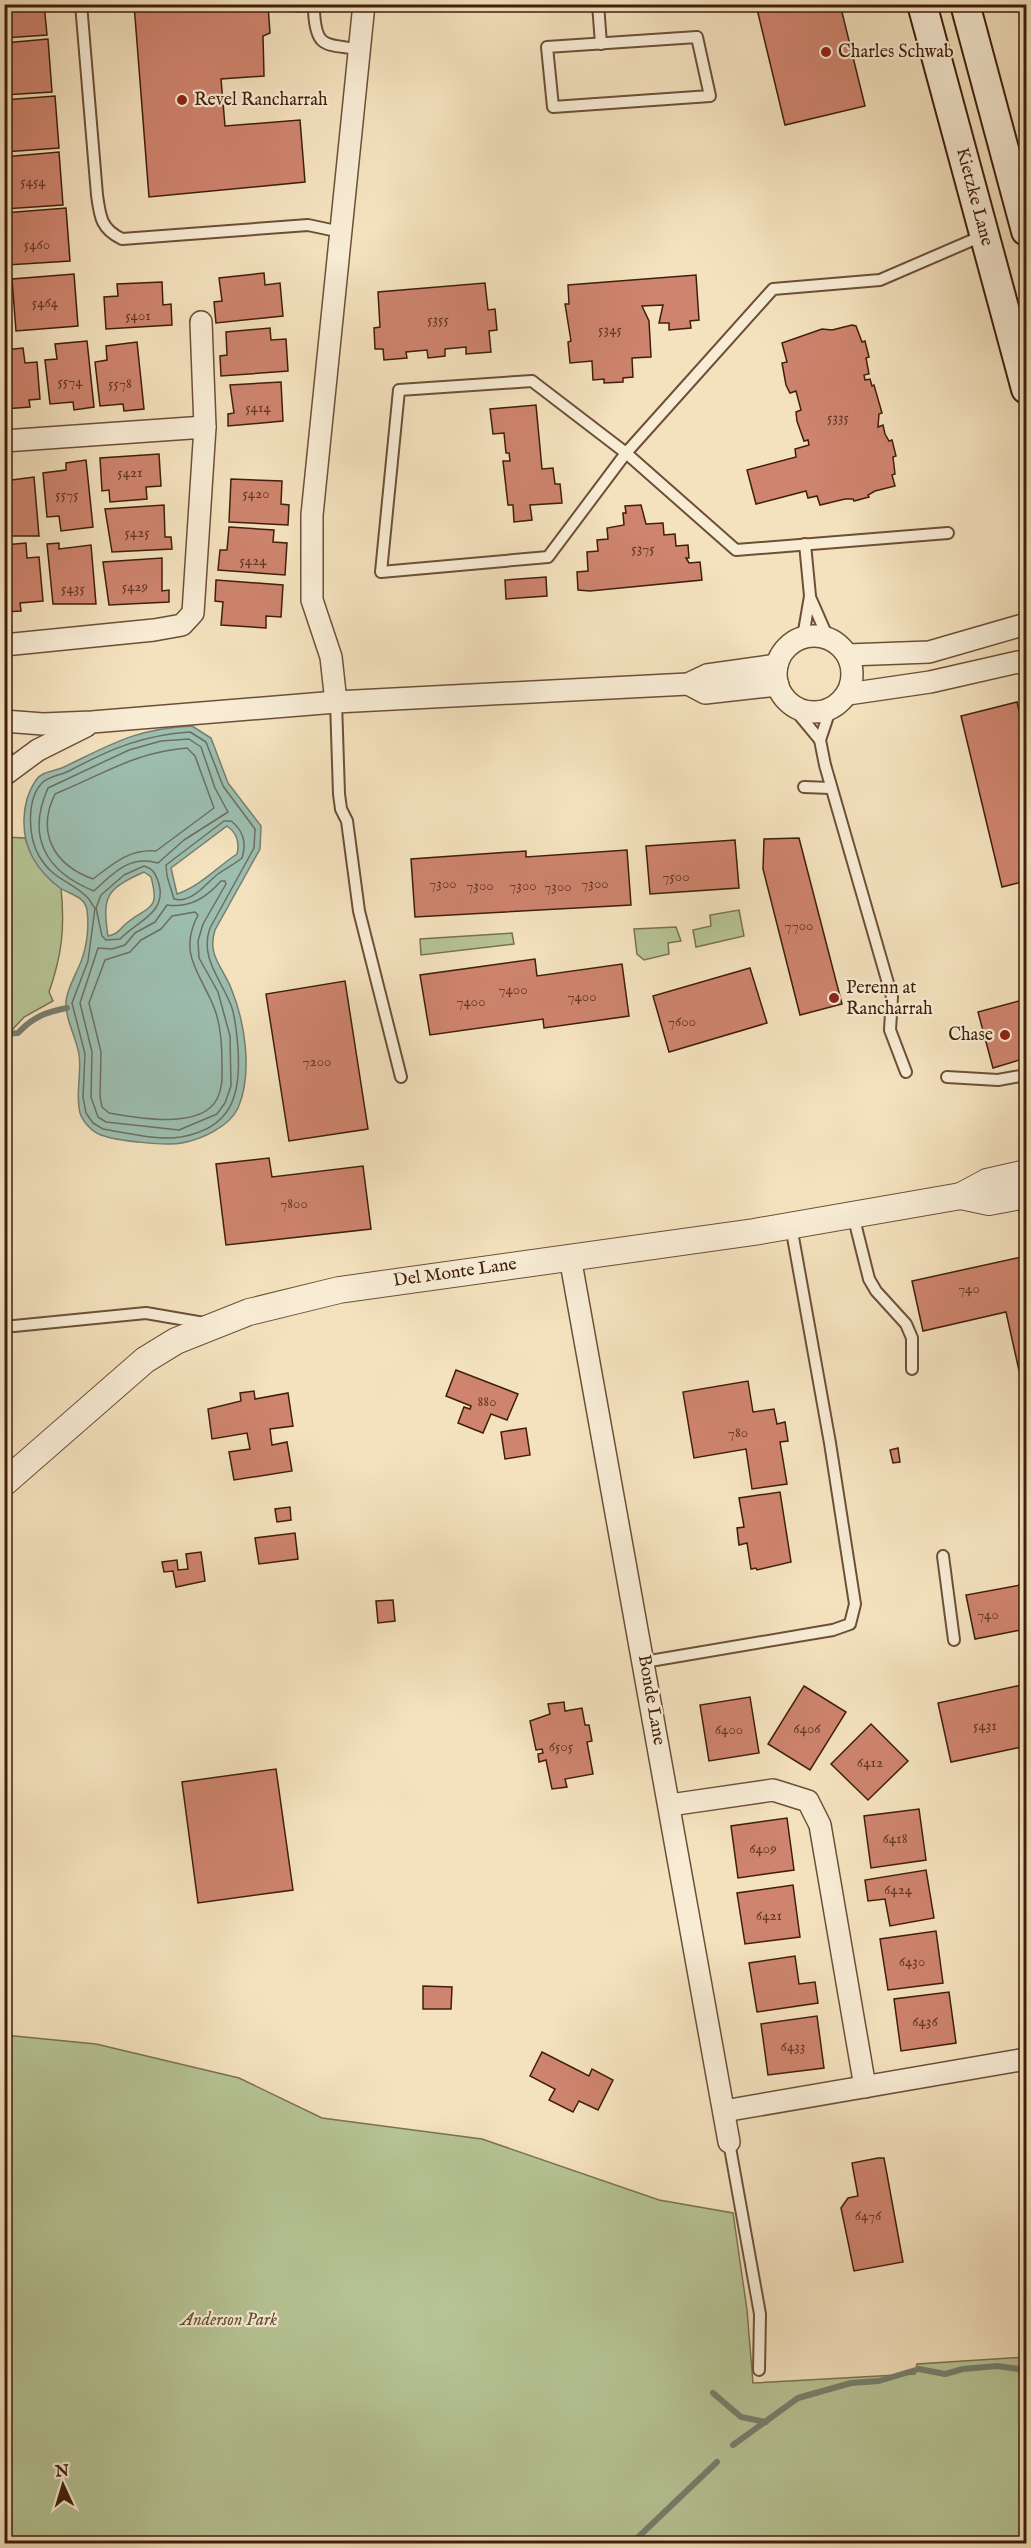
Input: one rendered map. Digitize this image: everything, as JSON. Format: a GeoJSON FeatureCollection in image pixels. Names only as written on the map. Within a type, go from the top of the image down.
{"type":"FeatureCollection","features":[{"type":"Feature","properties":{"kind":"main road","name":"Kietzke Lane"},"geometry":{"type":"LineString","coordinates":[[922,4],[1026,389]]}},
{"type":"Feature","properties":{"kind":"main road"},"geometry":{"type":"LineString","coordinates":[[965,4],[1026,231]]}},
{"type":"Feature","properties":{"kind":"street"},"geometry":{"type":"LineString","coordinates":[[336,702],[331,657],[312,600],[312,515],[364,4]]}},
{"type":"Feature","properties":{"kind":"street"},"geometry":{"type":"LineString","coordinates":[[4,645],[154,630],[182,625],[193,613],[205,427],[201,322]]}},
{"type":"Feature","properties":{"kind":"street"},"geometry":{"type":"LineString","coordinates":[[4,441],[205,427]]}},
{"type":"Feature","properties":{"kind":"street"},"geometry":{"type":"LineString","coordinates":[[848,656],[929,652],[1026,624]]}},
{"type":"Feature","properties":{"kind":"street"},"geometry":{"type":"LineString","coordinates":[[803,637],[828,638],[840,645],[848,656],[852,675],[848,694],[839,704],[814,712],[791,705],[778,675],[784,651],[803,637]]}},
{"type":"Feature","properties":{"kind":"street"},"geometry":{"type":"LineString","coordinates":[[848,694],[930,682],[1018,662],[1026,663]]}},
{"type":"Feature","properties":{"kind":"street"},"geometry":{"type":"LineString","coordinates":[[4,721],[43,724],[92,723],[336,702],[688,684],[705,693],[778,675]]}},
{"type":"Feature","properties":{"kind":"street"},"geometry":{"type":"LineString","coordinates":[[4,775],[38,750],[92,723]]}},
{"type":"Feature","properties":{"kind":"street","name":"Del Monte Lane"},"geometry":{"type":"LineString","coordinates":[[4,1483],[146,1360],[176,1341],[212,1325],[289,1300],[339,1290],[791,1226],[962,1196],[987,1182],[1026,1173]]}},
{"type":"Feature","properties":{"kind":"street","name":"Del Monte Lane"},"geometry":{"type":"LineString","coordinates":[[962,1196],[989,1202],[1026,1195]]}},
{"type":"Feature","properties":{"kind":"street","name":"Bonde Lane"},"geometry":{"type":"LineString","coordinates":[[570,1257],[729,2142]]}},
{"type":"Feature","properties":{"kind":"street"},"geometry":{"type":"LineString","coordinates":[[670,1805],[773,1790],[808,1801],[820,1825],[865,2087]]}},
{"type":"Feature","properties":{"kind":"street"},"geometry":{"type":"LineString","coordinates":[[724,2111],[1026,2059]]}},
{"type":"Feature","properties":{"kind":"lane"},"geometry":{"type":"LineString","coordinates":[[81,4],[96,195],[101,224],[110,233],[122,239],[308,225],[341,232]]}},
{"type":"Feature","properties":{"kind":"lane"},"geometry":{"type":"LineString","coordinates":[[598,4],[601,44]]}},
{"type":"Feature","properties":{"kind":"lane"},"geometry":{"type":"LineString","coordinates":[[314,11],[315,34],[323,43],[361,50]]}},
{"type":"Feature","properties":{"kind":"lane"},"geometry":{"type":"LineString","coordinates":[[697,37],[710,96],[553,107],[547,47],[601,44],[697,37]]}},
{"type":"Feature","properties":{"kind":"lane"},"geometry":{"type":"LineString","coordinates":[[948,533],[736,550],[626,453],[532,381],[399,390],[381,572],[548,557],[626,453],[773,289],[880,280],[985,235]]}},
{"type":"Feature","properties":{"kind":"lane"},"geometry":{"type":"LineString","coordinates":[[803,637],[810,596],[806,544]]}},
{"type":"Feature","properties":{"kind":"lane"},"geometry":{"type":"LineString","coordinates":[[810,596],[828,638]]}},
{"type":"Feature","properties":{"kind":"lane"},"geometry":{"type":"LineString","coordinates":[[336,702],[341,809],[347,820],[359,911],[401,1077]]}},
{"type":"Feature","properties":{"kind":"lane"},"geometry":{"type":"LineString","coordinates":[[791,705],[820,740],[830,788],[892,998],[890,1030],[906,1072]]}},
{"type":"Feature","properties":{"kind":"lane"},"geometry":{"type":"LineString","coordinates":[[820,740],[831,707]]}},
{"type":"Feature","properties":{"kind":"lane"},"geometry":{"type":"LineString","coordinates":[[804,787],[830,788]]}},
{"type":"Feature","properties":{"kind":"lane"},"geometry":{"type":"LineString","coordinates":[[947,1077],[998,1080],[1026,1075]]}},
{"type":"Feature","properties":{"kind":"lane"},"geometry":{"type":"LineString","coordinates":[[853,1215],[869,1279],[876,1292],[893,1306],[906,1324],[912,1338],[912,1369]]}},
{"type":"Feature","properties":{"kind":"lane"},"geometry":{"type":"LineString","coordinates":[[644,1662],[833,1630],[850,1624],[854,1614],[855,1604],[830,1443],[791,1226]]}},
{"type":"Feature","properties":{"kind":"lane"},"geometry":{"type":"LineString","coordinates":[[4,1327],[146,1313],[212,1325]]}},
{"type":"Feature","properties":{"kind":"lane"},"geometry":{"type":"LineString","coordinates":[[943,1556],[954,1640]]}},
{"type":"Feature","properties":{"kind":"lane"},"geometry":{"type":"LineString","coordinates":[[729,2142],[760,2314],[759,2370]]}},
{"type":"Feature","properties":{"kind":"green space"},"geometry":{"type":"Polygon","coordinates":[[[4,837],[25,838],[39,865],[61,888],[62,902],[60,953],[49,992],[53,1001],[24,1017],[13,1029],[4,1029],[4,837]]]}},
{"type":"Feature","properties":{"kind":"green space"},"geometry":{"type":"Polygon","coordinates":[[[739,910],[744,936],[696,947],[693,930],[711,926],[710,915],[739,910]]]}},
{"type":"Feature","properties":{"kind":"green space"},"geometry":{"type":"Polygon","coordinates":[[[676,927],[681,941],[668,943],[669,954],[644,960],[637,954],[634,929],[676,927]]]}},
{"type":"Feature","properties":{"kind":"green space"},"geometry":{"type":"Polygon","coordinates":[[[512,933],[514,944],[421,955],[420,939],[512,933]]]}},
{"type":"Feature","properties":{"kind":"green space","name":"Anderson Park"},"geometry":{"type":"Polygon","coordinates":[[[4,2035],[96,2044],[239,2078],[322,2118],[482,2139],[659,2200],[733,2213],[747,2310],[753,2383],[915,2374],[917,2364],[1026,2357],[1026,2543],[5,2543],[4,2035]]]}},
{"type":"Feature","properties":{"kind":"water"},"geometry":{"type":"Polygon","coordinates":[[[192,726],[211,738],[228,783],[261,826],[260,849],[215,930],[213,939],[214,954],[231,988],[240,1016],[246,1064],[243,1094],[234,1115],[222,1126],[190,1141],[165,1144],[129,1141],[98,1134],[81,1116],[78,1098],[79,1054],[67,1014],[66,1001],[85,947],[88,929],[87,910],[80,898],[56,885],[38,866],[26,839],[24,819],[27,798],[36,780],[42,775],[125,739],[155,730],[192,726]],[[227,826],[171,868],[177,894],[201,882],[237,854],[237,838],[227,826]],[[144,872],[114,889],[110,895],[106,912],[108,936],[117,932],[151,906],[154,896],[151,877],[144,872]]]}},
{"type":"Feature","properties":{"kind":"building"},"geometry":{"type":"Polygon","coordinates":[[[4,4],[44,4],[47,35],[4,38],[4,4]]]}},
{"type":"Feature","properties":{"kind":"building","name":"Revel Rancharrah"},"geometry":{"type":"Polygon","coordinates":[[[134,4],[271,4],[268,5],[270,33],[263,36],[264,76],[221,79],[225,126],[300,120],[305,182],[149,197],[134,4]]]}},
{"type":"Feature","properties":{"kind":"building"},"geometry":{"type":"Polygon","coordinates":[[[295,4],[331,4],[331,10],[296,12],[295,4]]]}},
{"type":"Feature","properties":{"kind":"building"},"geometry":{"type":"Polygon","coordinates":[[[774,4],[840,4],[865,106],[785,125],[757,9],[774,4]]]}},
{"type":"Feature","properties":{"kind":"building"},"geometry":{"type":"Polygon","coordinates":[[[48,39],[52,92],[4,95],[4,43],[48,39]]]}},
{"type":"Feature","properties":{"kind":"building"},"geometry":{"type":"Polygon","coordinates":[[[55,96],[59,148],[4,152],[4,100],[55,96]]]}},
{"type":"Feature","properties":{"kind":"building"},"geometry":{"type":"Polygon","coordinates":[[[59,152],[63,205],[4,209],[4,157],[59,152]]]}},
{"type":"Feature","properties":{"kind":"building"},"geometry":{"type":"Polygon","coordinates":[[[66,208],[70,261],[7,265],[4,213],[66,208]]]}},
{"type":"Feature","properties":{"kind":"building"},"geometry":{"type":"Polygon","coordinates":[[[264,273],[265,285],[280,283],[283,316],[216,323],[214,302],[222,301],[219,278],[264,273]]]}},
{"type":"Feature","properties":{"kind":"building"},"geometry":{"type":"Polygon","coordinates":[[[74,274],[78,326],[16,331],[12,279],[74,274]]]}},
{"type":"Feature","properties":{"kind":"building"},"geometry":{"type":"Polygon","coordinates":[[[696,275],[699,320],[690,321],[691,328],[669,330],[669,323],[659,323],[663,305],[642,306],[649,321],[651,357],[632,358],[633,377],[623,378],[623,382],[604,383],[604,379],[593,380],[592,361],[570,363],[568,342],[571,341],[565,304],[569,304],[568,285],[696,275]]]}},
{"type":"Feature","properties":{"kind":"building"},"geometry":{"type":"Polygon","coordinates":[[[162,282],[163,305],[171,304],[172,325],[106,329],[104,297],[118,296],[117,284],[162,282]]]}},
{"type":"Feature","properties":{"kind":"building"},"geometry":{"type":"Polygon","coordinates":[[[485,283],[488,310],[495,309],[497,330],[489,331],[491,352],[466,354],[466,347],[445,349],[445,356],[428,358],[427,350],[406,352],[407,358],[384,360],[383,349],[375,349],[374,328],[380,327],[378,292],[485,283]]]}},
{"type":"Feature","properties":{"kind":"building"},"geometry":{"type":"Polygon","coordinates":[[[856,326],[862,342],[865,341],[869,357],[866,358],[869,374],[864,375],[865,380],[870,379],[872,386],[874,385],[882,413],[879,414],[878,427],[883,425],[889,441],[892,440],[896,456],[893,457],[895,474],[892,475],[895,486],[875,491],[868,495],[869,497],[854,501],[845,499],[820,505],[817,496],[808,498],[806,491],[756,504],[747,470],[796,457],[795,449],[809,445],[808,440],[804,441],[797,421],[796,412],[801,410],[796,391],[790,393],[786,385],[782,363],[787,362],[782,343],[822,329],[832,330],[856,326]]]}},
{"type":"Feature","properties":{"kind":"building"},"geometry":{"type":"Polygon","coordinates":[[[270,328],[271,340],[286,339],[288,371],[221,376],[220,356],[227,355],[226,332],[270,328]]]}},
{"type":"Feature","properties":{"kind":"building"},"geometry":{"type":"Polygon","coordinates":[[[87,341],[94,407],[74,410],[73,402],[50,404],[45,360],[57,359],[55,344],[87,341]]]}},
{"type":"Feature","properties":{"kind":"building"},"geometry":{"type":"Polygon","coordinates":[[[137,342],[144,409],[124,411],[123,404],[100,406],[95,362],[107,360],[106,346],[137,342]]]}},
{"type":"Feature","properties":{"kind":"building"},"geometry":{"type":"Polygon","coordinates":[[[23,348],[25,363],[37,362],[40,399],[29,400],[30,407],[4,409],[4,350],[23,348]]]}},
{"type":"Feature","properties":{"kind":"building"},"geometry":{"type":"Polygon","coordinates":[[[281,382],[283,421],[228,426],[228,414],[234,413],[230,385],[281,382]]]}},
{"type":"Feature","properties":{"kind":"building"},"geometry":{"type":"Polygon","coordinates":[[[536,405],[542,469],[553,468],[555,484],[560,484],[562,503],[530,505],[532,520],[514,522],[513,505],[508,505],[503,461],[510,461],[509,453],[506,453],[504,433],[493,434],[490,409],[536,405]]]}},
{"type":"Feature","properties":{"kind":"building"},"geometry":{"type":"Polygon","coordinates":[[[159,454],[161,486],[146,487],[147,499],[110,502],[109,490],[102,491],[100,458],[159,454]]]}},
{"type":"Feature","properties":{"kind":"building"},"geometry":{"type":"Polygon","coordinates":[[[86,460],[93,527],[61,531],[59,516],[47,517],[43,473],[66,470],[66,463],[86,460]]]}},
{"type":"Feature","properties":{"kind":"building"},"geometry":{"type":"Polygon","coordinates":[[[34,477],[39,536],[4,536],[4,481],[34,477]]]}},
{"type":"Feature","properties":{"kind":"building"},"geometry":{"type":"Polygon","coordinates":[[[231,479],[282,481],[281,504],[289,505],[288,525],[229,522],[231,479]]]}},
{"type":"Feature","properties":{"kind":"building"},"geometry":{"type":"Polygon","coordinates":[[[164,505],[165,537],[171,537],[172,549],[112,552],[105,509],[164,505]]]}},
{"type":"Feature","properties":{"kind":"building"},"geometry":{"type":"Polygon","coordinates":[[[641,505],[646,524],[663,523],[664,535],[675,534],[676,546],[688,545],[689,558],[686,558],[689,563],[700,562],[702,580],[590,591],[578,590],[577,572],[588,571],[587,552],[598,551],[597,540],[608,539],[607,528],[624,525],[625,506],[641,505]]]}},
{"type":"Feature","properties":{"kind":"building"},"geometry":{"type":"Polygon","coordinates":[[[229,527],[274,530],[273,542],[287,543],[285,575],[218,570],[220,550],[227,550],[229,527]]]}},
{"type":"Feature","properties":{"kind":"building"},"geometry":{"type":"Polygon","coordinates":[[[26,543],[27,558],[39,557],[43,601],[20,603],[21,611],[4,612],[4,545],[26,543]]]}},
{"type":"Feature","properties":{"kind":"building"},"geometry":{"type":"Polygon","coordinates":[[[59,543],[59,549],[91,545],[96,604],[53,604],[47,544],[59,543]]]}},
{"type":"Feature","properties":{"kind":"building"},"geometry":{"type":"Polygon","coordinates":[[[162,558],[162,591],[169,590],[169,602],[109,605],[103,562],[162,558]]]}},
{"type":"Feature","properties":{"kind":"building"},"geometry":{"type":"Polygon","coordinates":[[[546,577],[547,596],[506,599],[505,580],[546,577]]]}},
{"type":"Feature","properties":{"kind":"building"},"geometry":{"type":"Polygon","coordinates":[[[216,580],[283,585],[281,617],[266,616],[266,628],[221,625],[223,602],[215,601],[216,580]]]}},
{"type":"Feature","properties":{"kind":"building"},"geometry":{"type":"Polygon","coordinates":[[[1017,702],[1026,740],[1026,881],[1002,887],[961,716],[1017,702]]]}},
{"type":"Feature","properties":{"kind":"building"},"geometry":{"type":"Polygon","coordinates":[[[4,738],[15,758],[4,763],[4,738]]]}},
{"type":"Feature","properties":{"kind":"building"},"geometry":{"type":"Polygon","coordinates":[[[799,838],[842,1004],[800,1015],[763,869],[764,839],[799,838]]]}},
{"type":"Feature","properties":{"kind":"building"},"geometry":{"type":"Polygon","coordinates":[[[735,840],[739,888],[650,894],[646,846],[735,840]]]}},
{"type":"Feature","properties":{"kind":"building"},"geometry":{"type":"Polygon","coordinates":[[[627,850],[631,905],[415,917],[411,859],[526,851],[526,857],[627,850]]]}},
{"type":"Feature","properties":{"kind":"building"},"geometry":{"type":"Polygon","coordinates":[[[535,959],[537,976],[622,964],[629,1016],[544,1028],[543,1019],[430,1035],[420,975],[535,959]]]}},
{"type":"Feature","properties":{"kind":"building"},"geometry":{"type":"Polygon","coordinates":[[[750,968],[767,1023],[669,1052],[653,996],[750,968]]]}},
{"type":"Feature","properties":{"kind":"building"},"geometry":{"type":"Polygon","coordinates":[[[345,981],[368,1129],[289,1141],[266,994],[345,981]]]}},
{"type":"Feature","properties":{"kind":"building","name":"Chase"},"geometry":{"type":"Polygon","coordinates":[[[1026,999],[1026,1058],[993,1068],[978,1012],[1026,999]]]}},
{"type":"Feature","properties":{"kind":"building"},"geometry":{"type":"Polygon","coordinates":[[[269,1158],[272,1177],[363,1166],[371,1229],[226,1245],[216,1164],[269,1158]]]}},
{"type":"Feature","properties":{"kind":"building"},"geometry":{"type":"Polygon","coordinates":[[[1026,1256],[1026,1402],[1006,1312],[923,1331],[912,1281],[1026,1256]]]}},
{"type":"Feature","properties":{"kind":"building"},"geometry":{"type":"Polygon","coordinates":[[[456,1370],[518,1394],[507,1420],[491,1414],[483,1433],[458,1423],[464,1407],[470,1409],[471,1406],[446,1396],[456,1370]]]}},
{"type":"Feature","properties":{"kind":"building"},"geometry":{"type":"Polygon","coordinates":[[[748,1381],[753,1412],[774,1409],[777,1424],[785,1422],[788,1441],[780,1442],[787,1484],[752,1489],[746,1449],[694,1458],[683,1392],[748,1381]]]}},
{"type":"Feature","properties":{"kind":"building"},"geometry":{"type":"Polygon","coordinates":[[[254,1391],[255,1399],[288,1393],[293,1426],[270,1429],[272,1445],[287,1442],[292,1471],[234,1480],[229,1452],[250,1449],[247,1433],[212,1439],[208,1409],[241,1401],[240,1393],[254,1391]]]}},
{"type":"Feature","properties":{"kind":"building"},"geometry":{"type":"Polygon","coordinates":[[[526,1428],[530,1455],[505,1459],[501,1432],[526,1428]]]}},
{"type":"Feature","properties":{"kind":"building"},"geometry":{"type":"Polygon","coordinates":[[[898,1448],[900,1462],[893,1463],[890,1450],[898,1448]]]}},
{"type":"Feature","properties":{"kind":"building"},"geometry":{"type":"Polygon","coordinates":[[[780,1492],[791,1562],[757,1570],[756,1568],[751,1569],[747,1543],[739,1545],[737,1528],[744,1527],[739,1498],[780,1492]]]}},
{"type":"Feature","properties":{"kind":"building"},"geometry":{"type":"Polygon","coordinates":[[[290,1507],[291,1520],[277,1522],[275,1509],[290,1507]]]}},
{"type":"Feature","properties":{"kind":"building"},"geometry":{"type":"Polygon","coordinates":[[[295,1533],[298,1559],[259,1564],[255,1538],[295,1533]]]}},
{"type":"Feature","properties":{"kind":"building"},"geometry":{"type":"Polygon","coordinates":[[[201,1552],[205,1581],[176,1587],[173,1571],[164,1572],[162,1562],[177,1560],[178,1570],[188,1569],[186,1554],[201,1552]]]}},
{"type":"Feature","properties":{"kind":"building"},"geometry":{"type":"Polygon","coordinates":[[[1026,1584],[1026,1629],[975,1639],[966,1595],[1026,1584]]]}},
{"type":"Feature","properties":{"kind":"building"},"geometry":{"type":"Polygon","coordinates":[[[393,1600],[395,1621],[378,1623],[376,1601],[393,1600]]]}},
{"type":"Feature","properties":{"kind":"building"},"geometry":{"type":"Polygon","coordinates":[[[1026,1684],[1026,1746],[951,1762],[938,1703],[1026,1684]]]}},
{"type":"Feature","properties":{"kind":"building"},"geometry":{"type":"Polygon","coordinates":[[[804,1686],[846,1712],[810,1770],[768,1744],[804,1686]]]}},
{"type":"Feature","properties":{"kind":"building"},"geometry":{"type":"Polygon","coordinates":[[[750,1697],[759,1753],[709,1761],[700,1705],[750,1697]]]}},
{"type":"Feature","properties":{"kind":"building"},"geometry":{"type":"Polygon","coordinates":[[[564,1702],[565,1711],[582,1708],[585,1725],[589,1725],[592,1741],[587,1742],[593,1774],[565,1779],[567,1787],[552,1789],[546,1760],[539,1762],[538,1754],[543,1753],[542,1749],[536,1750],[530,1721],[550,1714],[548,1704],[564,1702]]]}},
{"type":"Feature","properties":{"kind":"building"},"geometry":{"type":"Polygon","coordinates":[[[871,1724],[908,1761],[868,1800],[831,1764],[871,1724]]]}},
{"type":"Feature","properties":{"kind":"building"},"geometry":{"type":"Polygon","coordinates":[[[276,1769],[293,1890],[198,1903],[182,1782],[276,1769]]]}},
{"type":"Feature","properties":{"kind":"building"},"geometry":{"type":"Polygon","coordinates":[[[919,1809],[926,1860],[871,1868],[864,1816],[919,1809]]]}},
{"type":"Feature","properties":{"kind":"building"},"geometry":{"type":"Polygon","coordinates":[[[787,1818],[794,1870],[738,1878],[731,1826],[787,1818]]]}},
{"type":"Feature","properties":{"kind":"building"},"geometry":{"type":"Polygon","coordinates":[[[926,1870],[934,1918],[890,1926],[885,1899],[868,1901],[865,1880],[926,1870]]]}},
{"type":"Feature","properties":{"kind":"building"},"geometry":{"type":"Polygon","coordinates":[[[793,1885],[800,1937],[745,1944],[737,1893],[793,1885]]]}},
{"type":"Feature","properties":{"kind":"building"},"geometry":{"type":"Polygon","coordinates":[[[936,1931],[943,1983],[888,1990],[880,1939],[936,1931]]]}},
{"type":"Feature","properties":{"kind":"building"},"geometry":{"type":"Polygon","coordinates":[[[795,1956],[799,1984],[815,1982],[818,2003],[757,2012],[749,1963],[795,1956]]]}},
{"type":"Feature","properties":{"kind":"building"},"geometry":{"type":"Polygon","coordinates":[[[423,1986],[452,1987],[451,2009],[423,2009],[423,1986]]]}},
{"type":"Feature","properties":{"kind":"building"},"geometry":{"type":"Polygon","coordinates":[[[949,1992],[956,2043],[901,2051],[894,1999],[949,1992]]]}},
{"type":"Feature","properties":{"kind":"building"},"geometry":{"type":"Polygon","coordinates":[[[817,2016],[824,2068],[768,2075],[761,2024],[817,2016]]]}},
{"type":"Feature","properties":{"kind":"building"},"geometry":{"type":"Polygon","coordinates":[[[542,2052],[589,2076],[592,2069],[613,2080],[598,2110],[579,2101],[573,2112],[549,2100],[555,2089],[530,2076],[542,2052]]]}},
{"type":"Feature","properties":{"kind":"building"},"geometry":{"type":"Polygon","coordinates":[[[884,2158],[903,2262],[854,2271],[841,2208],[848,2198],[858,2196],[852,2163],[884,2158]]]}},
{"type":"Feature","properties":{"kind":"waterway"},"geometry":{"type":"LineString","coordinates":[[4,1034],[18,1033],[40,1016],[67,1008]]}},
{"type":"Feature","properties":{"kind":"waterway"},"geometry":{"type":"LineString","coordinates":[[733,2445],[798,2398],[851,2383],[879,2381],[919,2369],[945,2374],[963,2369],[997,2366],[1026,2370]]}},
{"type":"Feature","properties":{"kind":"waterway"},"geometry":{"type":"LineString","coordinates":[[713,2393],[741,2417],[766,2422]]}},
{"type":"Feature","properties":{"kind":"waterway"},"geometry":{"type":"LineString","coordinates":[[631,2544],[717,2462]]}},
{"type":"Feature","properties":{"kind":"place","name":"Charles Schwab"},"geometry":{"type":"Point","coordinates":[826,52]}},
{"type":"Feature","properties":{"kind":"place","name":"Revel Rancharrah"},"geometry":{"type":"Point","coordinates":[182,100]}},
{"type":"Feature","properties":{"kind":"place","name":"Perenn at Rancharrah"},"geometry":{"type":"Point","coordinates":[834,998]}},
{"type":"Feature","properties":{"kind":"place","name":"Chase"},"geometry":{"type":"Point","coordinates":[1005,1035]}}]}
